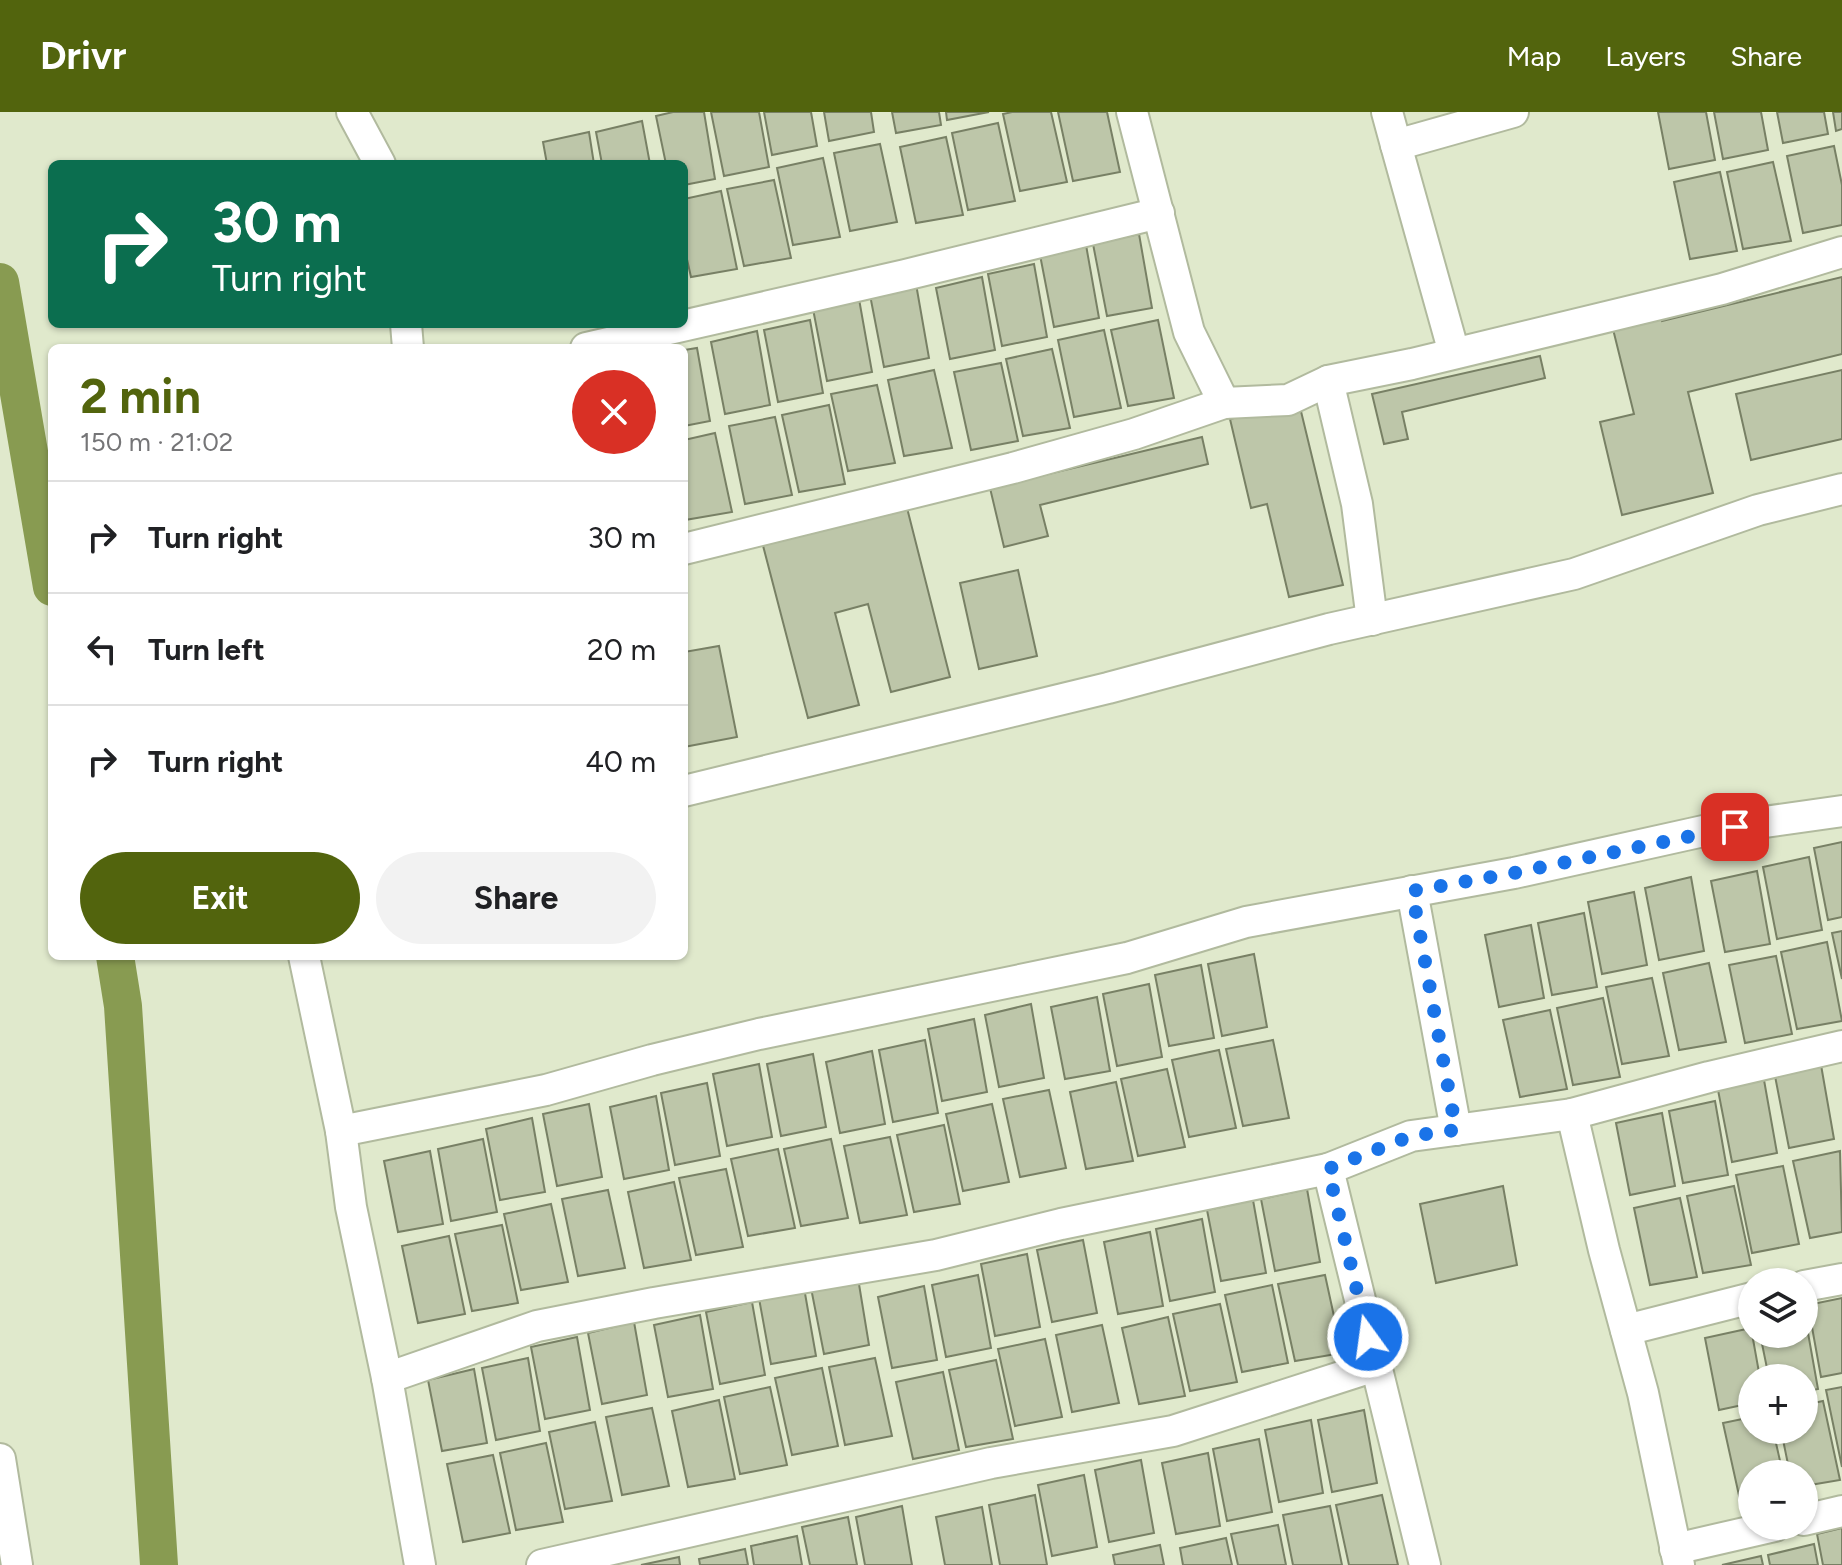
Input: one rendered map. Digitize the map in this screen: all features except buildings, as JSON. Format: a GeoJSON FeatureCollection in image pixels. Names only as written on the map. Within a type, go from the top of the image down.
{"type":"FeatureCollection","features":[{"type":"Feature","properties":{"kind":"street"},"geometry":{"type":"LineString","coordinates":[[352,112],[378,160]]}},
{"type":"Feature","properties":{"kind":"street"},"geometry":{"type":"LineString","coordinates":[[1132,112],[1189,332],[1224,403]]}},
{"type":"Feature","properties":{"kind":"street"},"geometry":{"type":"LineString","coordinates":[[1387,112],[1454,353]]}},
{"type":"Feature","properties":{"kind":"street"},"geometry":{"type":"LineString","coordinates":[[1396,145],[1513,112]]}},
{"type":"Feature","properties":{"kind":"street"},"geometry":{"type":"LineString","coordinates":[[688,325],[1159,213]]}},
{"type":"Feature","properties":{"kind":"street"},"geometry":{"type":"LineString","coordinates":[[688,548],[1013,468],[1134,434],[1224,403],[1288,400],[1328,381],[1722,289],[1842,252]]}},
{"type":"Feature","properties":{"kind":"street"},"geometry":{"type":"LineString","coordinates":[[603,344],[673,328]]}},
{"type":"Feature","properties":{"kind":"street"},"geometry":{"type":"LineString","coordinates":[[1328,381],[1357,504],[1372,620]]}},
{"type":"Feature","properties":{"kind":"street"},"geometry":{"type":"LineString","coordinates":[[688,790],[1372,620],[1574,574],[1758,510],[1842,489]]}},
{"type":"Feature","properties":{"kind":"street"},"geometry":{"type":"LineString","coordinates":[[341,1131],[546,1090],[759,1034],[1127,958],[1246,922],[1514,873],[1708,830],[1842,811]]}},
{"type":"Feature","properties":{"kind":"street"},"geometry":{"type":"LineString","coordinates":[[1412,891],[1456,1130]]}},
{"type":"Feature","properties":{"kind":"street"},"geometry":{"type":"LineString","coordinates":[[305,960],[341,1131],[351,1207],[387,1378],[420,1565]]}},
{"type":"Feature","properties":{"kind":"street"},"geometry":{"type":"LineString","coordinates":[[387,1378],[537,1326],[936,1255],[1061,1224],[1328,1169],[1411,1136],[1572,1114],[1709,1077],[1842,1046]]}},
{"type":"Feature","properties":{"kind":"street"},"geometry":{"type":"LineString","coordinates":[[1572,1114],[1604,1250],[1643,1393],[1677,1557],[1738,1538]]}},
{"type":"Feature","properties":{"kind":"street"},"geometry":{"type":"LineString","coordinates":[[1328,1169],[1425,1565]]}},
{"type":"Feature","properties":{"kind":"street"},"geometry":{"type":"LineString","coordinates":[[1818,1283],[1842,1279]]}},
{"type":"Feature","properties":{"kind":"street"},"geometry":{"type":"LineString","coordinates":[[1626,1330],[1738,1302]]}},
{"type":"Feature","properties":{"kind":"street"},"geometry":{"type":"LineString","coordinates":[[542,1565],[991,1463],[1173,1431],[1375,1366]]}},
{"type":"Feature","properties":{"kind":"street"},"geometry":{"type":"LineString","coordinates":[[0,1459],[17,1565]]}},
{"type":"Feature","properties":{"kind":"street"},"geometry":{"type":"LineString","coordinates":[[1818,1517],[1842,1511]]}},
{"type":"Feature","properties":{"kind":"waterway"},"geometry":{"type":"LineString","coordinates":[[0,282],[48,564]]}},
{"type":"Feature","properties":{"kind":"waterway"},"geometry":{"type":"LineString","coordinates":[[116,960],[123,1006],[159,1565]]}},
{"type":"Feature","properties":{"kind":"route"},"geometry":{"type":"LineString","coordinates":[[1368,1337],[1328,1169],[1411,1136],[1456,1130],[1412,891],[1735,827]]}}]}
